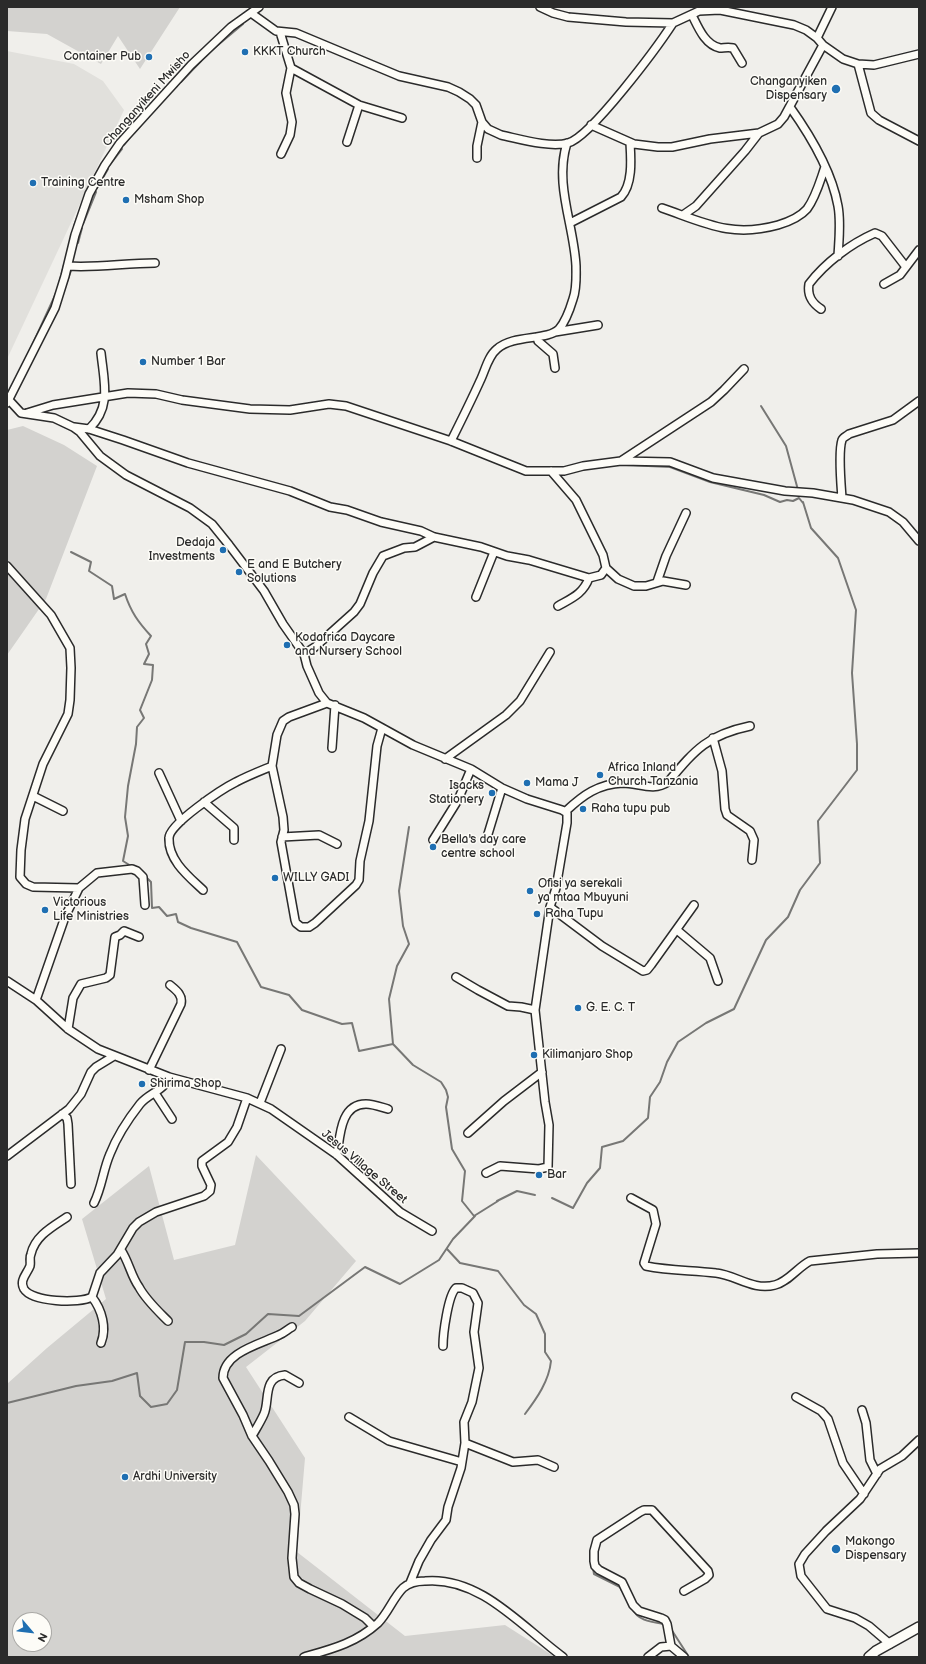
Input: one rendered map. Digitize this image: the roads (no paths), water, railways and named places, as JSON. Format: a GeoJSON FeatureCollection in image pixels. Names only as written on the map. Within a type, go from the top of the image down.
{"type":"FeatureCollection","features":[{"type":"Feature","properties":{"kind":"street","name":"Changanyikeni Mwisho"},"geometry":{"type":"LineString","coordinates":[[8,402],[55,308],[68,266],[75,234],[89,194],[105,165],[120,143],[191,64],[231,27],[259,7]]}},
{"type":"Feature","properties":{"kind":"street"},"geometry":{"type":"LineString","coordinates":[[540,7],[553,13],[568,17],[626,22],[673,23],[706,10],[720,10],[794,25],[806,30],[817,38],[823,45],[843,59],[858,64],[874,65],[919,54]]}},
{"type":"Feature","properties":{"kind":"street"},"geometry":{"type":"LineString","coordinates":[[817,38],[832,7]]}},
{"type":"Feature","properties":{"kind":"street"},"geometry":{"type":"LineString","coordinates":[[251,13],[276,32],[296,33],[399,76],[448,87],[470,99],[476,105],[482,122],[488,129],[501,136],[559,144],[567,143],[580,136],[591,125],[657,47],[673,23]]}},
{"type":"Feature","properties":{"kind":"street"},"geometry":{"type":"LineString","coordinates":[[692,15],[706,40],[720,48],[733,48],[742,63]]}},
{"type":"Feature","properties":{"kind":"street"},"geometry":{"type":"LineString","coordinates":[[280,32],[291,68],[286,93],[292,127],[281,154]]}},
{"type":"Feature","properties":{"kind":"street"},"geometry":{"type":"LineString","coordinates":[[591,125],[630,143],[658,147],[672,147],[710,139],[759,133],[778,124],[784,117],[823,45]]}},
{"type":"Feature","properties":{"kind":"street"},"geometry":{"type":"LineString","coordinates":[[858,64],[872,113],[879,120],[919,141]]}},
{"type":"Feature","properties":{"kind":"street"},"geometry":{"type":"LineString","coordinates":[[291,68],[358,105],[402,118]]}},
{"type":"Feature","properties":{"kind":"street"},"geometry":{"type":"LineString","coordinates":[[347,142],[358,105]]}},
{"type":"Feature","properties":{"kind":"street"},"geometry":{"type":"LineString","coordinates":[[790,107],[808,132],[825,167],[837,200],[840,234],[838,256]]}},
{"type":"Feature","properties":{"kind":"street"},"geometry":{"type":"LineString","coordinates":[[477,158],[477,146],[482,122]]}},
{"type":"Feature","properties":{"kind":"street"},"geometry":{"type":"LineString","coordinates":[[683,215],[696,206],[759,133]]}},
{"type":"Feature","properties":{"kind":"street"},"geometry":{"type":"LineString","coordinates":[[554,332],[562,325],[568,314],[576,289],[575,256],[562,180],[567,143]]}},
{"type":"Feature","properties":{"kind":"street"},"geometry":{"type":"LineString","coordinates":[[570,223],[621,197],[625,193],[629,181],[630,143]]}},
{"type":"Feature","properties":{"kind":"street"},"geometry":{"type":"LineString","coordinates":[[662,208],[715,227],[740,231],[759,230],[786,223],[800,215],[808,207],[815,194],[825,167]]}},
{"type":"Feature","properties":{"kind":"street"},"geometry":{"type":"LineString","coordinates":[[821,309],[814,304],[810,298],[809,284],[838,256],[875,233],[882,236],[906,267]]}},
{"type":"Feature","properties":{"kind":"street"},"geometry":{"type":"LineString","coordinates":[[884,284],[900,275],[919,250]]}},
{"type":"Feature","properties":{"kind":"street"},"geometry":{"type":"LineString","coordinates":[[68,266],[84,267],[111,266],[121,263],[155,263]]}},
{"type":"Feature","properties":{"kind":"street"},"geometry":{"type":"LineString","coordinates":[[451,441],[491,356],[497,349],[517,339],[537,337],[554,332],[598,325]]}},
{"type":"Feature","properties":{"kind":"street"},"geometry":{"type":"LineString","coordinates":[[537,337],[538,341],[553,354],[555,368]]}},
{"type":"Feature","properties":{"kind":"street"},"geometry":{"type":"LineString","coordinates":[[89,430],[101,416],[105,396],[101,353]]}},
{"type":"Feature","properties":{"kind":"street"},"geometry":{"type":"LineString","coordinates":[[621,461],[711,402],[744,369]]}},
{"type":"Feature","properties":{"kind":"street"},"geometry":{"type":"LineString","coordinates":[[25,413],[53,406],[128,393],[156,394],[182,400],[250,409],[290,410],[329,404],[346,406],[451,441],[526,471],[564,471],[584,466],[621,461],[670,462],[713,478],[794,492],[853,500],[890,512],[903,522],[919,541]]}},
{"type":"Feature","properties":{"kind":"street"},"geometry":{"type":"LineString","coordinates":[[842,498],[841,451],[842,440],[844,437],[893,420],[919,401]]}},
{"type":"Feature","properties":{"kind":"street"},"geometry":{"type":"LineString","coordinates":[[8,402],[17,410],[25,413],[54,418],[73,427],[80,432],[100,456],[126,475],[190,508],[212,524],[264,591],[283,624],[304,654],[307,666],[320,693],[327,703]]}},
{"type":"Feature","properties":{"kind":"street"},"geometry":{"type":"LineString","coordinates":[[73,427],[89,430],[148,448],[188,463],[290,491],[330,507],[347,510],[381,522],[421,531],[434,537],[481,547],[507,556],[529,560],[589,578],[601,576],[606,568]]}},
{"type":"Feature","properties":{"kind":"street"},"geometry":{"type":"LineString","coordinates":[[551,471],[576,500],[603,555],[606,568],[618,579],[634,586],[646,586],[663,581],[686,585]]}},
{"type":"Feature","properties":{"kind":"street"},"geometry":{"type":"LineString","coordinates":[[657,582],[666,556],[686,513]]}},
{"type":"Feature","properties":{"kind":"street"},"geometry":{"type":"LineString","coordinates":[[304,654],[315,647],[354,612],[360,604],[373,573],[383,556],[404,548],[415,547],[434,537]]}},
{"type":"Feature","properties":{"kind":"street"},"geometry":{"type":"LineString","coordinates":[[476,597],[494,552]]}},
{"type":"Feature","properties":{"kind":"street"},"geometry":{"type":"LineString","coordinates":[[7,566],[48,610],[70,648],[70,694],[68,714],[43,764],[25,819],[21,850],[20,877],[26,884],[33,887],[79,888]]}},
{"type":"Feature","properties":{"kind":"street"},"geometry":{"type":"LineString","coordinates":[[558,606],[578,595],[586,586],[589,578]]}},
{"type":"Feature","properties":{"kind":"street"},"geometry":{"type":"LineString","coordinates":[[445,759],[506,715],[520,701],[550,652]]}},
{"type":"Feature","properties":{"kind":"street"},"geometry":{"type":"LineString","coordinates":[[382,728],[377,746],[372,797],[360,861],[359,880],[356,885],[309,927],[301,927],[295,920],[287,880],[286,865],[281,842],[284,824],[272,766],[277,735],[283,721],[289,717],[327,703],[335,705],[382,728],[413,745],[471,769],[502,788],[527,799],[566,811]]}},
{"type":"Feature","properties":{"kind":"street"},"geometry":{"type":"LineString","coordinates":[[332,748],[335,705]]}},
{"type":"Feature","properties":{"kind":"street"},"geometry":{"type":"LineString","coordinates":[[566,811],[586,793],[605,786],[624,783],[662,786],[668,782],[698,748],[729,730],[750,726]]}},
{"type":"Feature","properties":{"kind":"street"},"geometry":{"type":"LineString","coordinates":[[713,738],[722,771],[725,809],[727,815],[750,831],[754,840],[752,860]]}},
{"type":"Feature","properties":{"kind":"street"},"geometry":{"type":"LineString","coordinates":[[203,890],[182,870],[173,856],[170,848],[170,834],[181,821],[204,802],[236,782],[272,766]]}},
{"type":"Feature","properties":{"kind":"street"},"geometry":{"type":"LineString","coordinates":[[433,840],[458,800],[471,769]]}},
{"type":"Feature","properties":{"kind":"street"},"geometry":{"type":"LineString","coordinates":[[159,773],[181,821]]}},
{"type":"Feature","properties":{"kind":"street"},"geometry":{"type":"LineString","coordinates":[[488,834],[502,788]]}},
{"type":"Feature","properties":{"kind":"street"},"geometry":{"type":"LineString","coordinates":[[33,796],[63,811]]}},
{"type":"Feature","properties":{"kind":"street"},"geometry":{"type":"LineString","coordinates":[[204,802],[234,828],[234,840]]}},
{"type":"Feature","properties":{"kind":"street"},"geometry":{"type":"LineString","coordinates":[[486,1173],[500,1166],[540,1169],[548,1167],[550,1125],[545,1102],[535,1010],[550,907],[556,888],[567,823],[568,816],[566,811]]}},
{"type":"Feature","properties":{"kind":"street"},"geometry":{"type":"LineString","coordinates":[[282,837],[319,835],[337,844]]}},
{"type":"Feature","properties":{"kind":"street"},"geometry":{"type":"LineString","coordinates":[[36,1000],[65,917],[79,888],[97,873],[132,869],[137,870],[143,877],[145,905]]}},
{"type":"Feature","properties":{"kind":"street"},"geometry":{"type":"LineString","coordinates":[[550,907],[602,946],[643,971],[647,970],[652,965],[694,905]]}},
{"type":"Feature","properties":{"kind":"street"},"geometry":{"type":"LineString","coordinates":[[677,930],[710,958],[718,981]]}},
{"type":"Feature","properties":{"kind":"street"},"geometry":{"type":"LineString","coordinates":[[68,1029],[73,998],[78,986],[85,982],[106,978],[110,975],[115,937],[124,931],[139,937]]}},
{"type":"Feature","properties":{"kind":"street"},"geometry":{"type":"LineString","coordinates":[[456,977],[508,1006],[521,1006],[535,1010]]}},
{"type":"Feature","properties":{"kind":"street","name":"Jesus Village Street"},"geometry":{"type":"LineString","coordinates":[[7,981],[36,1000],[68,1029],[98,1049],[169,1077],[247,1098],[271,1109],[337,1155],[400,1212],[432,1231]]}},
{"type":"Feature","properties":{"kind":"street"},"geometry":{"type":"LineString","coordinates":[[149,1070],[182,1000],[178,992],[170,985]]}},
{"type":"Feature","properties":{"kind":"street"},"geometry":{"type":"LineString","coordinates":[[260,1103],[281,1049]]}},
{"type":"Feature","properties":{"kind":"street"},"geometry":{"type":"LineString","coordinates":[[7,1156],[69,1109],[82,1094],[91,1072],[96,1067],[114,1056]]}},
{"type":"Feature","properties":{"kind":"street"},"geometry":{"type":"LineString","coordinates":[[468,1133],[504,1101],[542,1072]]}},
{"type":"Feature","properties":{"kind":"street"},"geometry":{"type":"LineString","coordinates":[[94,1203],[99,1194],[110,1153],[115,1143],[141,1104],[165,1085],[169,1077]]}},
{"type":"Feature","properties":{"kind":"street"},"geometry":{"type":"LineString","coordinates":[[155,1092],[172,1119]]}},
{"type":"Feature","properties":{"kind":"street"},"geometry":{"type":"LineString","coordinates":[[67,1217],[46,1231],[34,1246],[30,1254],[29,1268],[23,1278],[24,1290],[28,1293],[50,1300],[74,1302],[88,1300],[92,1297],[100,1273],[117,1255],[133,1228],[151,1214],[209,1193],[211,1185],[201,1163],[228,1142],[237,1127],[247,1098]]}},
{"type":"Feature","properties":{"kind":"street"},"geometry":{"type":"LineString","coordinates":[[337,1155],[340,1128],[345,1117],[350,1111],[358,1106],[366,1104],[388,1109]]}},
{"type":"Feature","properties":{"kind":"street"},"geometry":{"type":"LineString","coordinates":[[62,1114],[67,1118],[68,1124],[71,1184]]}},
{"type":"Feature","properties":{"kind":"street"},"geometry":{"type":"LineString","coordinates":[[631,1198],[653,1210],[656,1224],[644,1263],[646,1266],[661,1269],[716,1273],[760,1286],[775,1285],[780,1283],[801,1266],[810,1261],[877,1254],[919,1253]]}},
{"type":"Feature","properties":{"kind":"street"},"geometry":{"type":"LineString","coordinates":[[120,1250],[128,1262],[138,1286],[154,1307],[168,1321]]}},
{"type":"Feature","properties":{"kind":"street"},"geometry":{"type":"LineString","coordinates":[[304,1657],[341,1646],[360,1638],[373,1626],[386,1612],[397,1595],[410,1583],[419,1561],[431,1540],[446,1520],[448,1507],[454,1493],[462,1462],[465,1443],[464,1422],[472,1402],[479,1368],[474,1332],[478,1303],[473,1293],[462,1288],[452,1290],[449,1298],[443,1346]]}},
{"type":"Feature","properties":{"kind":"street"},"geometry":{"type":"LineString","coordinates":[[92,1297],[97,1304],[104,1326],[104,1336],[101,1343]]}},
{"type":"Feature","properties":{"kind":"street"},"geometry":{"type":"LineString","coordinates":[[292,1327],[279,1335],[250,1347],[234,1358],[226,1365],[223,1372],[223,1378],[243,1415],[252,1436],[294,1505],[295,1514],[292,1558],[294,1577],[299,1583],[342,1604],[365,1618],[373,1626]]}},
{"type":"Feature","properties":{"kind":"street"},"geometry":{"type":"LineString","coordinates":[[252,1436],[264,1414],[266,1408],[266,1393],[273,1381],[279,1376],[285,1375],[299,1383]]}},
{"type":"Feature","properties":{"kind":"street"},"geometry":{"type":"LineString","coordinates":[[796,1397],[821,1411],[828,1418],[843,1463],[864,1494]]}},
{"type":"Feature","properties":{"kind":"street"},"geometry":{"type":"LineString","coordinates":[[862,1410],[867,1429],[870,1460],[877,1474]]}},
{"type":"Feature","properties":{"kind":"street"},"geometry":{"type":"LineString","coordinates":[[349,1417],[389,1441],[462,1462]]}},
{"type":"Feature","properties":{"kind":"street"},"geometry":{"type":"LineString","coordinates":[[890,1644],[869,1626],[855,1618],[827,1609],[801,1576],[799,1564],[805,1554],[864,1494],[883,1467],[902,1456],[919,1440]]}},
{"type":"Feature","properties":{"kind":"street"},"geometry":{"type":"LineString","coordinates":[[465,1443],[513,1462],[538,1460],[554,1467]]}},
{"type":"Feature","properties":{"kind":"street"},"geometry":{"type":"LineString","coordinates":[[684,1591],[705,1579],[709,1575],[708,1571],[652,1510],[644,1510],[640,1512],[597,1540],[594,1551],[595,1566],[599,1570],[622,1582],[633,1605],[639,1611],[665,1620],[671,1646],[684,1657]]}},
{"type":"Feature","properties":{"kind":"street"},"geometry":{"type":"LineString","coordinates":[[410,1583],[437,1580],[459,1584],[477,1590],[488,1597],[541,1641],[563,1657]]}},
{"type":"Feature","properties":{"kind":"street"},"geometry":{"type":"LineString","coordinates":[[869,1657],[918,1629]]}},
{"type":"Feature","properties":{"kind":"street"},"geometry":{"type":"LineString","coordinates":[[648,1657],[660,1647],[671,1646]]}},
{"type":"Feature","properties":{"kind":"waterway"},"geometry":{"type":"LineString","coordinates":[[206,55],[243,24]]}},
{"type":"Feature","properties":{"kind":"waterway"},"geometry":{"type":"LineString","coordinates":[[181,82],[201,61]]}},
{"type":"Feature","properties":{"kind":"waterway"},"geometry":{"type":"LineString","coordinates":[[172,91],[177,86]]}},
{"type":"Feature","properties":{"kind":"waterway"},"geometry":{"type":"LineString","coordinates":[[134,133],[141,125]]}},
{"type":"Feature","properties":{"kind":"waterway"},"geometry":{"type":"LineString","coordinates":[[124,145],[131,136]]}},
{"type":"Feature","properties":{"kind":"waterway"},"geometry":{"type":"LineString","coordinates":[[109,166],[122,149]]}},
{"type":"Feature","properties":{"kind":"waterway"},"geometry":{"type":"LineString","coordinates":[[90,185],[106,158]]}},
{"type":"Feature","properties":{"kind":"waterway"},"geometry":{"type":"LineString","coordinates":[[97,188],[108,169]]}},
{"type":"Feature","properties":{"kind":"waterway"},"geometry":{"type":"LineString","coordinates":[[83,224],[96,192]]}},
{"type":"Feature","properties":{"kind":"waterway"},"geometry":{"type":"LineString","coordinates":[[74,226],[85,196]]}},
{"type":"Feature","properties":{"kind":"waterway"},"geometry":{"type":"LineString","coordinates":[[78,243],[82,228]]}},
{"type":"Feature","properties":{"kind":"waterway"},"geometry":{"type":"LineString","coordinates":[[24,363],[57,291],[64,265]]}},
{"type":"Feature","properties":{"kind":"waterway"},"geometry":{"type":"LineString","coordinates":[[65,287],[72,268]]}},
{"type":"Feature","properties":{"kind":"waterway"},"geometry":{"type":"LineString","coordinates":[[761,406],[786,446],[798,490]]}},
{"type":"Feature","properties":{"kind":"waterway"},"geometry":{"type":"LineString","coordinates":[[626,465],[670,467],[710,482],[764,495],[780,502],[787,500],[793,501],[799,498],[803,503]]}},
{"type":"Feature","properties":{"kind":"waterway"},"geometry":{"type":"LineString","coordinates":[[552,1198],[573,1208],[587,1183],[600,1168],[602,1147],[623,1141],[648,1118],[650,1097],[660,1082],[667,1062],[678,1042],[706,1023],[734,1009],[766,940],[788,917],[800,890],[820,863],[818,821],[857,770],[857,744],[852,673],[856,610],[838,558],[811,528],[803,502]]}},
{"type":"Feature","properties":{"kind":"waterway"},"geometry":{"type":"LineString","coordinates":[[71,552],[91,562],[89,571],[112,586],[114,599],[125,594],[135,616],[151,636],[146,644],[149,654],[144,664],[153,665],[152,680],[140,710],[144,718],[137,727],[136,744],[128,786],[125,817],[128,836],[123,861],[131,866]]}},
{"type":"Feature","properties":{"kind":"waterway"},"geometry":{"type":"LineString","coordinates":[[393,1044],[389,999],[397,966],[409,944],[403,926],[399,891],[409,827]]}},
{"type":"Feature","properties":{"kind":"waterway"},"geometry":{"type":"LineString","coordinates":[[146,877],[151,882],[152,908],[159,907],[167,916],[176,914],[178,922],[191,928],[237,942],[261,987],[289,995],[302,1010],[342,1024],[352,1023],[359,1051],[393,1044],[413,1065],[441,1082],[448,1097],[446,1107],[452,1149],[465,1171],[462,1201],[474,1216],[498,1201]]}},
{"type":"Feature","properties":{"kind":"waterway"},"geometry":{"type":"LineString","coordinates":[[497,1201],[517,1191],[535,1195]]}},
{"type":"Feature","properties":{"kind":"waterway"},"geometry":{"type":"LineString","coordinates":[[7,1403],[76,1386],[112,1381],[137,1373],[140,1396],[151,1407],[167,1404],[177,1390],[185,1342],[204,1342],[224,1345],[246,1334],[268,1314],[299,1316],[365,1267],[400,1284],[439,1260],[453,1239],[475,1216]]}},
{"type":"Feature","properties":{"kind":"waterway"},"geometry":{"type":"LineString","coordinates":[[447,1249],[460,1263],[498,1271],[524,1305],[536,1314],[545,1334],[545,1352],[551,1361],[545,1382],[525,1414]]}},
{"type":"Feature","properties":{"kind":"waterway"},"geometry":{"type":"LineString","coordinates":[[593,1568],[594,1574],[620,1587],[622,1591]]}},
{"type":"Feature","properties":{"kind":"waterway"},"geometry":{"type":"LineString","coordinates":[[632,1608],[641,1618],[664,1624]]}},
{"type":"Feature","properties":{"kind":"waterway"},"geometry":{"type":"LineString","coordinates":[[671,1629],[689,1657]]}},
{"type":"Feature","properties":{"kind":"place","name":"KKKT Church"},"geometry":{"type":"Point","coordinates":[245,52]}},
{"type":"Feature","properties":{"kind":"place","name":"Container Pub"},"geometry":{"type":"Point","coordinates":[149,57]}},
{"type":"Feature","properties":{"kind":"place","name":"Changanyiken Dispensary"},"geometry":{"type":"Point","coordinates":[836,89]}},
{"type":"Feature","properties":{"kind":"place","name":"Training Centre"},"geometry":{"type":"Point","coordinates":[33,183]}},
{"type":"Feature","properties":{"kind":"place","name":"Msham Shop"},"geometry":{"type":"Point","coordinates":[126,200]}},
{"type":"Feature","properties":{"kind":"place","name":"Number 1 Bar"},"geometry":{"type":"Point","coordinates":[143,362]}},
{"type":"Feature","properties":{"kind":"place","name":"Dedaja Investments"},"geometry":{"type":"Point","coordinates":[223,550]}},
{"type":"Feature","properties":{"kind":"place","name":"E and E Butchery Solutions"},"geometry":{"type":"Point","coordinates":[239,572]}},
{"type":"Feature","properties":{"kind":"place","name":"Kodafrica Daycare and Nursery School"},"geometry":{"type":"Point","coordinates":[287,645]}},
{"type":"Feature","properties":{"kind":"place","name":"Africa Inland Church Tanzania"},"geometry":{"type":"Point","coordinates":[600,775]}},
{"type":"Feature","properties":{"kind":"place","name":"Mama J"},"geometry":{"type":"Point","coordinates":[527,783]}},
{"type":"Feature","properties":{"kind":"place","name":"Isacks Stationery"},"geometry":{"type":"Point","coordinates":[492,793]}},
{"type":"Feature","properties":{"kind":"place","name":"Raha tupu pub"},"geometry":{"type":"Point","coordinates":[583,809]}},
{"type":"Feature","properties":{"kind":"place","name":"Bella's day care centre school"},"geometry":{"type":"Point","coordinates":[433,847]}},
{"type":"Feature","properties":{"kind":"place","name":"WILLY GADI"},"geometry":{"type":"Point","coordinates":[275,878]}},
{"type":"Feature","properties":{"kind":"place","name":"Ofisi ya serekali ya mtaa Mbuyuni"},"geometry":{"type":"Point","coordinates":[530,891]}},
{"type":"Feature","properties":{"kind":"place","name":"Victorious Life Ministries"},"geometry":{"type":"Point","coordinates":[45,910]}},
{"type":"Feature","properties":{"kind":"place","name":"Raha Tupu"},"geometry":{"type":"Point","coordinates":[537,914]}},
{"type":"Feature","properties":{"kind":"place","name":"G. E. C. T"},"geometry":{"type":"Point","coordinates":[578,1008]}},
{"type":"Feature","properties":{"kind":"place","name":"Kilimanjaro Shop"},"geometry":{"type":"Point","coordinates":[534,1055]}},
{"type":"Feature","properties":{"kind":"place","name":"Shirima Shop"},"geometry":{"type":"Point","coordinates":[142,1084]}},
{"type":"Feature","properties":{"kind":"place","name":"Bar"},"geometry":{"type":"Point","coordinates":[539,1175]}},
{"type":"Feature","properties":{"kind":"place","name":"Ardhi University"},"geometry":{"type":"Point","coordinates":[125,1477]}},
{"type":"Feature","properties":{"kind":"place","name":"Makongo Dispensary"},"geometry":{"type":"Point","coordinates":[836,1549]}}]}
